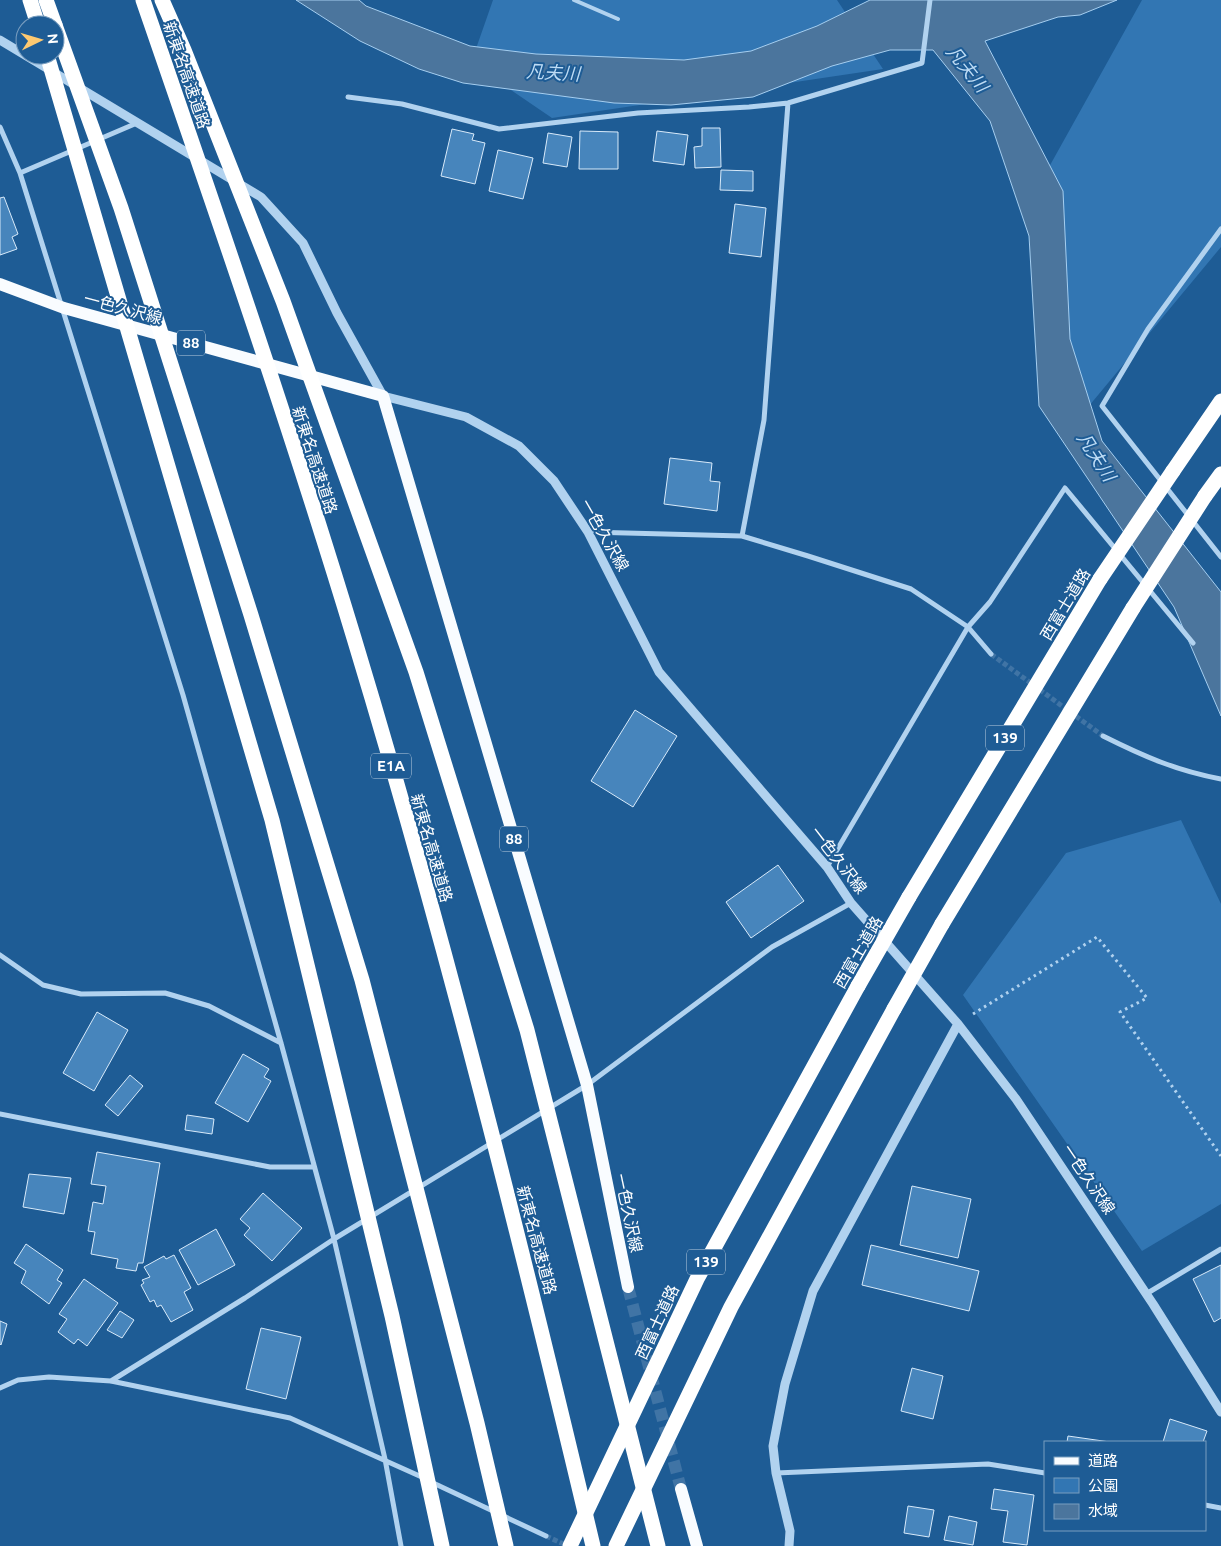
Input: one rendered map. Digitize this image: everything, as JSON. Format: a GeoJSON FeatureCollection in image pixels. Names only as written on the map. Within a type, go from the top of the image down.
{"type":"FeatureCollection","features":[{"type":"Feature","properties":{"kind":"highway"},"geometry":{"type":"LineString","coordinates":[[30,0],[35,15]]}},
{"type":"Feature","properties":{"kind":"highway"},"geometry":{"type":"LineString","coordinates":[[46,0],[51,15]]}},
{"type":"Feature","properties":{"kind":"highway","name":"新東名高速道路"},"geometry":{"type":"LineString","coordinates":[[143,0],[231,254],[354,637],[446,962],[536,1306],[593,1546]]}},
{"type":"Feature","properties":{"kind":"highway"},"geometry":{"type":"LineString","coordinates":[[162,0],[184,50],[283,301],[416,672],[527,1030],[658,1546]]}},
{"type":"Feature","properties":{"kind":"highway"},"geometry":{"type":"LineString","coordinates":[[65,53],[124,218],[251,615],[362,980],[477,1423],[506,1546]]}},
{"type":"Feature","properties":{"kind":"highway"},"geometry":{"type":"LineString","coordinates":[[50,65],[272,820],[392,1316],[442,1546]]}},
{"type":"Feature","properties":{"kind":"highway","name":"西富士道路"},"geometry":{"type":"LineString","coordinates":[[570,1546],[696,1279],[858,986],[909,897],[1100,579],[1221,401]]}},
{"type":"Feature","properties":{"kind":"highway","name":"139"},"geometry":{"type":"LineString","coordinates":[[616,1546],[731,1307],[894,1009],[942,924],[1133,608],[1221,474]]}},
{"type":"Feature","properties":{"kind":"main road","name":"一色久沢線"},"geometry":{"type":"LineString","coordinates":[[0,284],[64,308],[383,396],[586,1085],[628,1286]]}},
{"type":"Feature","properties":{"kind":"main road"},"geometry":{"type":"LineString","coordinates":[[682,1489],[696,1546]]}},
{"type":"Feature","properties":{"kind":"street"},"geometry":{"type":"LineString","coordinates":[[348,97],[402,104],[500,129],[638,113],[749,107],[788,102],[922,63],[930,0]]}},
{"type":"Feature","properties":{"kind":"street"},"geometry":{"type":"LineString","coordinates":[[0,40],[261,197],[302,243],[337,313],[383,396]]}},
{"type":"Feature","properties":{"kind":"street"},"geometry":{"type":"LineString","coordinates":[[742,536],[764,420],[788,102]]}},
{"type":"Feature","properties":{"kind":"street"},"geometry":{"type":"LineString","coordinates":[[20,173],[137,123]]}},
{"type":"Feature","properties":{"kind":"street"},"geometry":{"type":"LineString","coordinates":[[0,126],[20,173],[64,308],[183,694],[334,1239],[385,1459],[400,1546]]}},
{"type":"Feature","properties":{"kind":"street"},"geometry":{"type":"LineString","coordinates":[[1221,229],[1148,329],[1102,406],[1221,557]]}},
{"type":"Feature","properties":{"kind":"street","name":"一色久沢線"},"geometry":{"type":"LineString","coordinates":[[383,396],[466,417],[518,446],[554,481],[588,532],[659,672],[827,866],[851,903],[958,1024],[1016,1099],[1146,1294],[1221,1412]]}},
{"type":"Feature","properties":{"kind":"street"},"geometry":{"type":"LineString","coordinates":[[827,866],[968,627],[990,602],[1066,488],[1193,643]]}},
{"type":"Feature","properties":{"kind":"street"},"geometry":{"type":"LineString","coordinates":[[588,532],[742,536],[911,589],[968,627],[991,654]]}},
{"type":"Feature","properties":{"kind":"street"},"geometry":{"type":"LineString","coordinates":[[1103,736],[1152,760],[1188,773],[1221,779]]}},
{"type":"Feature","properties":{"kind":"street"},"geometry":{"type":"LineString","coordinates":[[111,1381],[245,1298],[334,1239],[586,1085],[772,947],[851,903]]}},
{"type":"Feature","properties":{"kind":"street"},"geometry":{"type":"LineString","coordinates":[[0,955],[43,985],[81,994],[165,993],[209,1006],[281,1043]]}},
{"type":"Feature","properties":{"kind":"street"},"geometry":{"type":"LineString","coordinates":[[789,1546],[790,1531],[776,1473],[773,1446],[785,1384],[813,1291],[958,1024]]}},
{"type":"Feature","properties":{"kind":"street"},"geometry":{"type":"LineString","coordinates":[[0,1114],[270,1168],[313,1167]]}},
{"type":"Feature","properties":{"kind":"street"},"geometry":{"type":"LineString","coordinates":[[1146,1294],[1221,1249]]}},
{"type":"Feature","properties":{"kind":"street"},"geometry":{"type":"LineString","coordinates":[[0,1388],[18,1380],[49,1377],[111,1381],[290,1418],[385,1459],[546,1536]]}},
{"type":"Feature","properties":{"kind":"street"},"geometry":{"type":"LineString","coordinates":[[776,1473],[988,1464],[1044,1473]]}},
{"type":"Feature","properties":{"kind":"street"},"geometry":{"type":"LineString","coordinates":[[1206,1506],[1221,1508]]}},
{"type":"Feature","properties":{"kind":"lane"},"geometry":{"type":"LineString","coordinates":[[574,0],[618,19]]}},
{"type":"Feature","properties":{"kind":"path"},"geometry":{"type":"LineString","coordinates":[[958,1024],[1096,937],[1147,998],[1120,1012],[1221,1156]]}},
{"type":"Feature","properties":{"kind":"green space"},"geometry":{"type":"Polygon","coordinates":[[[493,0],[837,0],[883,69],[552,118],[471,63],[493,0]]]}},
{"type":"Feature","properties":{"kind":"green space"},"geometry":{"type":"Polygon","coordinates":[[[1142,0],[1221,0],[1221,247],[1074,424],[1034,194],[1142,0]]]}},
{"type":"Feature","properties":{"kind":"green space"},"geometry":{"type":"Polygon","coordinates":[[[1181,820],[1221,904],[1221,1204],[1142,1251],[963,995],[1066,853],[1181,820]]]}},
{"type":"Feature","properties":{"kind":"water","name":"凡夫川"},"geometry":{"type":"Polygon","coordinates":[[[296,0],[359,0],[366,6],[470,46],[536,54],[684,60],[751,51],[817,26],[870,0],[1117,0],[1080,15],[1058,17],[985,41],[1063,191],[1070,339],[1102,441],[1221,592],[1221,716],[1174,607],[1039,406],[1029,236],[990,121],[933,50],[890,50],[832,66],[753,97],[671,105],[614,103],[463,83],[419,69],[360,41],[296,0]]]}},
{"type":"Feature","properties":{"kind":"building"},"geometry":{"type":"Polygon","coordinates":[[[702,128],[720,128],[721,167],[695,168],[694,147],[702,146],[702,128]]]}},
{"type":"Feature","properties":{"kind":"building"},"geometry":{"type":"Polygon","coordinates":[[[452,129],[474,134],[472,140],[485,143],[475,184],[441,176],[452,129]]]}},
{"type":"Feature","properties":{"kind":"building"},"geometry":{"type":"Polygon","coordinates":[[[580,131],[618,132],[618,169],[579,169],[580,131]]]}},
{"type":"Feature","properties":{"kind":"building"},"geometry":{"type":"Polygon","coordinates":[[[657,131],[688,135],[684,165],[653,161],[657,131]]]}},
{"type":"Feature","properties":{"kind":"building"},"geometry":{"type":"Polygon","coordinates":[[[548,133],[572,137],[567,167],[543,163],[548,133]]]}},
{"type":"Feature","properties":{"kind":"building"},"geometry":{"type":"Polygon","coordinates":[[[498,150],[533,158],[523,199],[489,191],[498,150]]]}},
{"type":"Feature","properties":{"kind":"building"},"geometry":{"type":"Polygon","coordinates":[[[721,170],[753,171],[753,191],[720,190],[721,170]]]}},
{"type":"Feature","properties":{"kind":"building"},"geometry":{"type":"Polygon","coordinates":[[[4,197],[18,234],[12,237],[17,249],[0,255],[0,198],[4,197]]]}},
{"type":"Feature","properties":{"kind":"building"},"geometry":{"type":"Polygon","coordinates":[[[735,204],[766,208],[761,257],[729,253],[735,204]]]}},
{"type":"Feature","properties":{"kind":"building"},"geometry":{"type":"Polygon","coordinates":[[[670,458],[712,463],[710,481],[720,482],[717,511],[664,504],[670,458]]]}},
{"type":"Feature","properties":{"kind":"building"},"geometry":{"type":"Polygon","coordinates":[[[635,710],[677,736],[633,807],[591,781],[635,710]]]}},
{"type":"Feature","properties":{"kind":"building"},"geometry":{"type":"Polygon","coordinates":[[[778,865],[804,901],[751,938],[726,902],[778,865]]]}},
{"type":"Feature","properties":{"kind":"building"},"geometry":{"type":"Polygon","coordinates":[[[97,1012],[128,1030],[94,1091],[63,1073],[97,1012]]]}},
{"type":"Feature","properties":{"kind":"building"},"geometry":{"type":"Polygon","coordinates":[[[243,1054],[269,1069],[264,1077],[271,1081],[248,1122],[215,1103],[243,1054]]]}},
{"type":"Feature","properties":{"kind":"building"},"geometry":{"type":"Polygon","coordinates":[[[130,1075],[143,1086],[118,1116],[105,1105],[130,1075]]]}},
{"type":"Feature","properties":{"kind":"building"},"geometry":{"type":"Polygon","coordinates":[[[187,1115],[214,1119],[212,1134],[185,1130],[187,1115]]]}},
{"type":"Feature","properties":{"kind":"building"},"geometry":{"type":"Polygon","coordinates":[[[97,1152],[160,1163],[143,1263],[138,1263],[136,1271],[116,1268],[118,1259],[91,1254],[95,1232],[88,1231],[93,1202],[103,1204],[106,1186],[91,1184],[97,1152]]]}},
{"type":"Feature","properties":{"kind":"building"},"geometry":{"type":"Polygon","coordinates":[[[29,1174],[71,1178],[64,1214],[23,1207],[29,1174]]]}},
{"type":"Feature","properties":{"kind":"building"},"geometry":{"type":"Polygon","coordinates":[[[912,1186],[971,1199],[958,1258],[900,1245],[912,1186]]]}},
{"type":"Feature","properties":{"kind":"building"},"geometry":{"type":"Polygon","coordinates":[[[263,1193],[302,1228],[272,1261],[244,1235],[250,1228],[240,1219],[263,1193]]]}},
{"type":"Feature","properties":{"kind":"building"},"geometry":{"type":"Polygon","coordinates":[[[216,1229],[235,1265],[198,1285],[179,1250],[216,1229]]]}},
{"type":"Feature","properties":{"kind":"building"},"geometry":{"type":"Polygon","coordinates":[[[26,1244],[63,1270],[57,1280],[62,1283],[49,1304],[21,1283],[26,1271],[14,1263],[26,1244]]]}},
{"type":"Feature","properties":{"kind":"building"},"geometry":{"type":"Polygon","coordinates":[[[871,1245],[979,1271],[969,1311],[862,1285],[871,1245]]]}},
{"type":"Feature","properties":{"kind":"building"},"geometry":{"type":"Polygon","coordinates":[[[174,1255],[191,1288],[184,1292],[193,1310],[171,1322],[161,1305],[157,1307],[154,1300],[150,1302],[141,1285],[144,1283],[142,1280],[150,1277],[144,1267],[164,1256],[166,1259],[174,1255]]]}},
{"type":"Feature","properties":{"kind":"building"},"geometry":{"type":"Polygon","coordinates":[[[1221,1265],[1221,1318],[1214,1322],[1193,1279],[1221,1265]]]}},
{"type":"Feature","properties":{"kind":"building"},"geometry":{"type":"Polygon","coordinates":[[[84,1279],[118,1303],[87,1346],[78,1339],[74,1344],[58,1332],[67,1319],[59,1314],[84,1279]]]}},
{"type":"Feature","properties":{"kind":"building"},"geometry":{"type":"Polygon","coordinates":[[[120,1311],[134,1320],[122,1338],[107,1330],[120,1311]]]}},
{"type":"Feature","properties":{"kind":"building"},"geometry":{"type":"Polygon","coordinates":[[[0,1321],[7,1324],[1,1345],[0,1344],[0,1321]]]}},
{"type":"Feature","properties":{"kind":"building"},"geometry":{"type":"Polygon","coordinates":[[[261,1328],[301,1337],[286,1399],[246,1389],[261,1328]]]}},
{"type":"Feature","properties":{"kind":"building"},"geometry":{"type":"Polygon","coordinates":[[[912,1368],[943,1376],[933,1419],[901,1411],[912,1368]]]}},
{"type":"Feature","properties":{"kind":"building"},"geometry":{"type":"Polygon","coordinates":[[[1170,1419],[1207,1431],[1203,1441],[1163,1441],[1170,1419]]]}},
{"type":"Feature","properties":{"kind":"building"},"geometry":{"type":"Polygon","coordinates":[[[1068,1436],[1103,1441],[1067,1441],[1068,1436]]]}},
{"type":"Feature","properties":{"kind":"building"},"geometry":{"type":"Polygon","coordinates":[[[994,1489],[1034,1495],[1027,1545],[1003,1542],[1008,1511],[991,1509],[994,1489]]]}},
{"type":"Feature","properties":{"kind":"building"},"geometry":{"type":"Polygon","coordinates":[[[908,1506],[934,1510],[929,1537],[904,1533],[908,1506]]]}},
{"type":"Feature","properties":{"kind":"building"},"geometry":{"type":"Polygon","coordinates":[[[949,1516],[977,1522],[973,1545],[944,1540],[949,1516]]]}},
{"type":"Feature","properties":{"kind":"tunnel"},"geometry":{"type":"LineString","coordinates":[[991,654],[1103,736]]}},
{"type":"Feature","properties":{"kind":"tunnel"},"geometry":{"type":"LineString","coordinates":[[628,1287],[681,1489]]}},
{"type":"Feature","properties":{"kind":"tunnel"},"geometry":{"type":"LineString","coordinates":[[546,1536],[568,1546]]}}]}
